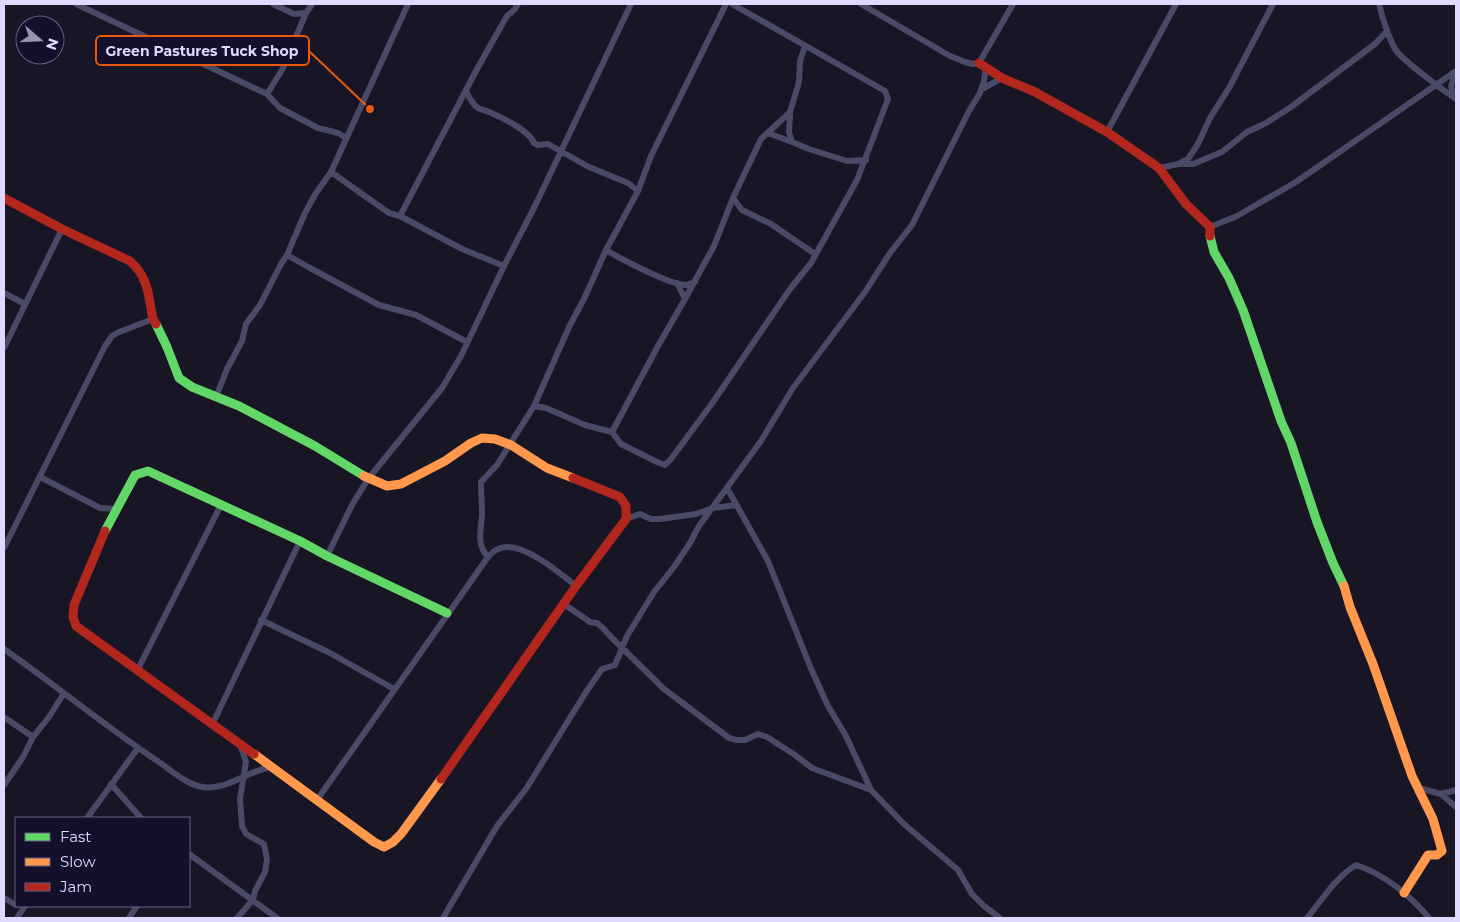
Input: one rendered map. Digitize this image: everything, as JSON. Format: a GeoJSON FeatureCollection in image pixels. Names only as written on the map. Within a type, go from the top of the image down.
{"type":"FeatureCollection","features":[{"type":"Feature","properties":{"kind":"street"},"geometry":{"type":"LineString","coordinates":[[76,4],[267,94],[280,108],[318,128],[338,133],[346,138]]}},
{"type":"Feature","properties":{"kind":"street"},"geometry":{"type":"LineString","coordinates":[[273,4],[294,14],[306,13]]}},
{"type":"Feature","properties":{"kind":"street"},"geometry":{"type":"LineString","coordinates":[[267,94],[282,70],[306,13],[312,4]]}},
{"type":"Feature","properties":{"kind":"street"},"geometry":{"type":"LineString","coordinates":[[216,397],[227,369],[242,341],[246,324],[260,305],[287,254],[308,206],[331,172],[408,4]]}},
{"type":"Feature","properties":{"kind":"street"},"geometry":{"type":"LineString","coordinates":[[400,216],[501,26],[518,4]]}},
{"type":"Feature","properties":{"kind":"street"},"geometry":{"type":"LineString","coordinates":[[327,556],[352,505],[368,479],[442,388],[536,206],[631,4]]}},
{"type":"Feature","properties":{"kind":"street"},"geometry":{"type":"LineString","coordinates":[[488,557],[481,550],[479,536],[482,514],[481,482],[497,465],[511,445],[534,406],[563,340],[606,250],[638,191],[652,156],[726,4]]}},
{"type":"Feature","properties":{"kind":"street"},"geometry":{"type":"LineString","coordinates":[[534,406],[546,408],[585,425],[612,432],[621,444],[665,465],[713,402],[779,304],[811,263],[859,176],[876,126],[888,99],[885,91],[732,4]]}},
{"type":"Feature","properties":{"kind":"street"},"geometry":{"type":"LineString","coordinates":[[860,4],[950,56],[972,64],[983,65],[1002,78],[1035,92],[1107,132],[1160,168],[1186,204],[1210,227],[1210,237],[1214,252],[1229,278],[1243,310],[1317,522],[1333,563],[1343,581],[1350,607],[1373,664],[1412,776],[1433,819],[1442,851],[1437,855],[1428,855],[1404,892]]}},
{"type":"Feature","properties":{"kind":"street"},"geometry":{"type":"LineString","coordinates":[[443,918],[497,826],[526,789],[586,692],[602,670],[615,665],[621,648],[654,592],[674,567],[700,526],[761,442],[793,388],[866,292],[890,253],[912,225],[981,90],[983,65],[1014,4]]}},
{"type":"Feature","properties":{"kind":"street"},"geometry":{"type":"LineString","coordinates":[[1107,132],[1176,4]]}},
{"type":"Feature","properties":{"kind":"street"},"geometry":{"type":"LineString","coordinates":[[1178,164],[1188,159],[1198,144],[1210,118],[1229,88],[1273,4]]}},
{"type":"Feature","properties":{"kind":"street"},"geometry":{"type":"LineString","coordinates":[[1379,4],[1387,31],[1396,50],[1455,98]]}},
{"type":"Feature","properties":{"kind":"street"},"geometry":{"type":"LineString","coordinates":[[1160,168],[1178,164],[1193,164],[1222,152],[1247,132],[1266,123],[1291,107],[1375,44],[1387,31]]}},
{"type":"Feature","properties":{"kind":"street"},"geometry":{"type":"LineString","coordinates":[[792,142],[789,132],[790,112],[798,82],[800,61],[805,46]]}},
{"type":"Feature","properties":{"kind":"street"},"geometry":{"type":"LineString","coordinates":[[1210,227],[1238,216],[1296,182],[1456,72]]}},
{"type":"Feature","properties":{"kind":"street"},"geometry":{"type":"LineString","coordinates":[[1455,98],[1451,86],[1456,72]]}},
{"type":"Feature","properties":{"kind":"street"},"geometry":{"type":"LineString","coordinates":[[981,90],[1002,78]]}},
{"type":"Feature","properties":{"kind":"street"},"geometry":{"type":"LineString","coordinates":[[466,91],[477,107],[523,130],[532,138],[534,143],[538,145],[548,144],[589,167],[628,183],[638,191]]}},
{"type":"Feature","properties":{"kind":"street"},"geometry":{"type":"LineString","coordinates":[[612,432],[714,246],[733,198],[761,139],[790,112]]}},
{"type":"Feature","properties":{"kind":"street"},"geometry":{"type":"LineString","coordinates":[[768,134],[851,162],[866,160]]}},
{"type":"Feature","properties":{"kind":"street"},"geometry":{"type":"LineString","coordinates":[[851,162],[859,176]]}},
{"type":"Feature","properties":{"kind":"street"},"geometry":{"type":"LineString","coordinates":[[331,172],[389,213],[400,216],[462,249],[504,266]]}},
{"type":"Feature","properties":{"kind":"street"},"geometry":{"type":"LineString","coordinates":[[4,198],[62,230],[130,261],[140,268],[145,278],[153,319],[167,347],[179,378],[192,387],[315,446],[368,479],[386,486],[401,484],[445,461],[471,443],[482,438],[495,439],[511,445],[546,468],[620,497],[626,506],[651,520],[696,514],[714,508],[736,505]]}},
{"type":"Feature","properties":{"kind":"street"},"geometry":{"type":"LineString","coordinates":[[733,198],[742,210],[771,224],[815,254]]}},
{"type":"Feature","properties":{"kind":"street"},"geometry":{"type":"LineString","coordinates":[[4,348],[62,230]]}},
{"type":"Feature","properties":{"kind":"street"},"geometry":{"type":"LineString","coordinates":[[606,250],[628,263],[677,283],[686,285],[694,282]]}},
{"type":"Feature","properties":{"kind":"street"},"geometry":{"type":"LineString","coordinates":[[287,254],[380,305],[416,315],[467,342]]}},
{"type":"Feature","properties":{"kind":"street"},"geometry":{"type":"LineString","coordinates":[[677,283],[685,299]]}},
{"type":"Feature","properties":{"kind":"street"},"geometry":{"type":"LineString","coordinates":[[4,293],[25,304]]}},
{"type":"Feature","properties":{"kind":"street"},"geometry":{"type":"LineString","coordinates":[[4,548],[105,346],[112,336],[119,332],[153,319]]}},
{"type":"Feature","properties":{"kind":"street"},"geometry":{"type":"LineString","coordinates":[[447,613],[327,556],[300,541],[148,471],[135,475],[117,509],[74,605],[73,617],[76,626],[213,722],[271,767],[374,842],[384,847],[391,845],[415,816],[576,586],[626,519],[640,514]]}},
{"type":"Feature","properties":{"kind":"street"},"geometry":{"type":"LineString","coordinates":[[40,477],[100,508],[117,509]]}},
{"type":"Feature","properties":{"kind":"street"},"geometry":{"type":"LineString","coordinates":[[727,488],[768,561],[816,680],[828,706],[846,736],[871,790],[904,824],[958,870],[972,894],[1000,918]]}},
{"type":"Feature","properties":{"kind":"street"},"geometry":{"type":"LineString","coordinates":[[138,669],[221,505]]}},
{"type":"Feature","properties":{"kind":"street"},"geometry":{"type":"LineString","coordinates":[[626,506],[626,519]]}},
{"type":"Feature","properties":{"kind":"street"},"geometry":{"type":"LineString","coordinates":[[213,722],[300,541]]}},
{"type":"Feature","properties":{"kind":"street"},"geometry":{"type":"LineString","coordinates":[[317,800],[488,557],[501,548],[511,547],[528,553],[576,586]]}},
{"type":"Feature","properties":{"kind":"street"},"geometry":{"type":"LineString","coordinates":[[564,604],[590,622],[597,623],[664,689],[729,738],[745,740],[758,734],[767,737],[812,768],[871,790]]}},
{"type":"Feature","properties":{"kind":"street"},"geometry":{"type":"LineString","coordinates":[[262,620],[330,653],[394,689]]}},
{"type":"Feature","properties":{"kind":"street"},"geometry":{"type":"LineString","coordinates":[[4,650],[138,748],[190,783],[202,787],[221,786],[245,775],[271,767]]}},
{"type":"Feature","properties":{"kind":"street"},"geometry":{"type":"LineString","coordinates":[[4,785],[23,757],[33,736],[49,717],[64,693]]}},
{"type":"Feature","properties":{"kind":"street"},"geometry":{"type":"LineString","coordinates":[[4,717],[33,736]]}},
{"type":"Feature","properties":{"kind":"street"},"geometry":{"type":"LineString","coordinates":[[237,918],[253,900],[255,891],[265,872],[267,859],[264,844],[246,834],[242,826],[240,799],[246,762],[240,743]]}},
{"type":"Feature","properties":{"kind":"street"},"geometry":{"type":"LineString","coordinates":[[88,817],[138,748]]}},
{"type":"Feature","properties":{"kind":"street"},"geometry":{"type":"LineString","coordinates":[[111,784],[140,817]]}},
{"type":"Feature","properties":{"kind":"street"},"geometry":{"type":"LineString","coordinates":[[1419,788],[1441,794],[1456,807]]}},
{"type":"Feature","properties":{"kind":"street"},"geometry":{"type":"LineString","coordinates":[[1441,794],[1456,790]]}},
{"type":"Feature","properties":{"kind":"street"},"geometry":{"type":"LineString","coordinates":[[190,855],[278,918]]}},
{"type":"Feature","properties":{"kind":"street"},"geometry":{"type":"LineString","coordinates":[[1307,918],[1345,873],[1356,865],[1369,869],[1404,892],[1429,918]]}},
{"type":"Feature","properties":{"kind":"street"},"geometry":{"type":"LineString","coordinates":[[241,893],[244,900],[244,910]]}},
{"type":"Feature","properties":{"kind":"street"},"geometry":{"type":"LineString","coordinates":[[128,918],[136,907]]}},
{"type":"Feature","properties":{"kind":"traffic: fast"},"geometry":{"type":"LineString","coordinates":[[1210,236],[1214,252],[1229,278],[1243,310],[1317,522],[1344,586]]}},
{"type":"Feature","properties":{"kind":"traffic: fast"},"geometry":{"type":"LineString","coordinates":[[156,324],[179,378],[192,387],[239,406],[315,446],[364,476]]}},
{"type":"Feature","properties":{"kind":"traffic: fast"},"geometry":{"type":"LineString","coordinates":[[105,531],[135,475],[148,471],[300,541],[327,556],[447,613]]}},
{"type":"Feature","properties":{"kind":"traffic: slow"},"geometry":{"type":"LineString","coordinates":[[364,476],[387,486],[401,484],[445,461],[471,443],[482,438],[495,439],[511,445],[547,468],[573,478]]}},
{"type":"Feature","properties":{"kind":"traffic: slow"},"geometry":{"type":"LineString","coordinates":[[1344,586],[1412,776],[1433,819],[1442,851],[1437,855],[1428,855],[1404,893]]}},
{"type":"Feature","properties":{"kind":"traffic: slow"},"geometry":{"type":"LineString","coordinates":[[254,754],[374,842],[384,847],[401,834],[441,779]]}},
{"type":"Feature","properties":{"kind":"traffic: jam"},"geometry":{"type":"LineString","coordinates":[[979,63],[1002,78],[1035,92],[1107,132],[1159,168],[1186,204],[1210,227],[1210,236]]}},
{"type":"Feature","properties":{"kind":"traffic: jam"},"geometry":{"type":"LineString","coordinates":[[4,198],[62,229],[130,261],[144,280],[153,319],[156,324]]}},
{"type":"Feature","properties":{"kind":"traffic: jam"},"geometry":{"type":"LineString","coordinates":[[441,779],[576,586],[626,519],[626,506],[620,497],[573,478]]}},
{"type":"Feature","properties":{"kind":"traffic: jam"},"geometry":{"type":"LineString","coordinates":[[105,531],[74,605],[73,617],[76,626],[254,754]]}},
{"type":"Feature","properties":{"kind":"place","name":"Green Pastures Tuck Shop"},"geometry":{"type":"Point","coordinates":[370,109]}}]}
